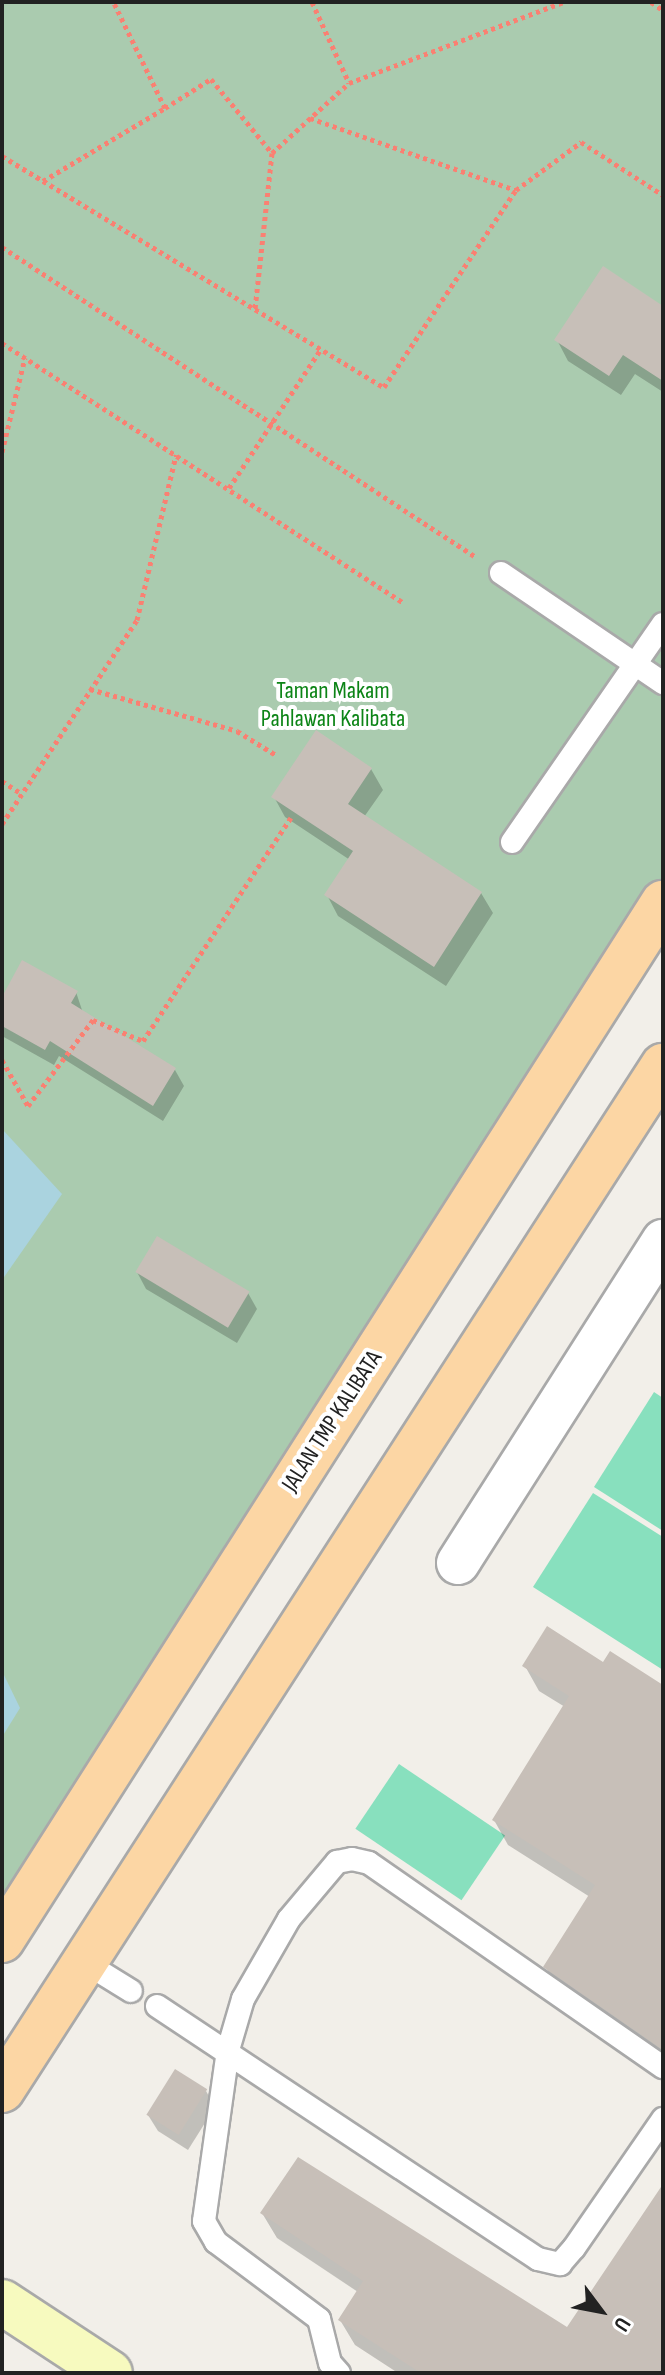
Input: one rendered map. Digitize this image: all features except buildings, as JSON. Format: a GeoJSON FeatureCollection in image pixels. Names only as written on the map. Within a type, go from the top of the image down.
{"type":"FeatureCollection","features":[{"type":"Feature","properties":{"kind":"main road","name":"JALAN TMP KALIBATA"},"geometry":{"type":"LineString","coordinates":[[2,1940],[663,903]]}},
{"type":"Feature","properties":{"kind":"main road"},"geometry":{"type":"LineString","coordinates":[[2,2090],[663,1066]]}},
{"type":"Feature","properties":{"kind":"street"},"geometry":{"type":"LineString","coordinates":[[458,1563],[663,1241]]}},
{"type":"Feature","properties":{"kind":"street"},"geometry":{"type":"LineString","coordinates":[[2,2302],[110,2373]]}},
{"type":"Feature","properties":{"kind":"lane"},"geometry":{"type":"LineString","coordinates":[[501,573],[663,683]]}},
{"type":"Feature","properties":{"kind":"lane"},"geometry":{"type":"LineString","coordinates":[[512,842],[638,667],[663,624]]}},
{"type":"Feature","properties":{"kind":"lane"},"geometry":{"type":"LineString","coordinates":[[339,2373],[330,2363],[319,2319],[207,2232],[206,2199],[228,2050],[243,1999],[289,1919],[337,1862],[352,1859],[369,1863],[663,2067]]}},
{"type":"Feature","properties":{"kind":"lane"},"geometry":{"type":"LineString","coordinates":[[84,1962],[131,1991]]}},
{"type":"Feature","properties":{"kind":"lane"},"geometry":{"type":"LineString","coordinates":[[157,2006],[228,2050],[538,2259],[560,2264],[663,2119]]}},
{"type":"Feature","properties":{"kind":"path"},"geometry":{"type":"LineString","coordinates":[[112,2],[165,108]]}},
{"type":"Feature","properties":{"kind":"path"},"geometry":{"type":"LineString","coordinates":[[312,2],[349,83]]}},
{"type":"Feature","properties":{"kind":"path"},"geometry":{"type":"LineString","coordinates":[[255,309],[272,153],[349,83],[563,2]]}},
{"type":"Feature","properties":{"kind":"path"},"geometry":{"type":"LineString","coordinates":[[651,2],[663,10]]}},
{"type":"Feature","properties":{"kind":"path"},"geometry":{"type":"LineString","coordinates":[[43,181],[211,79],[272,153]]}},
{"type":"Feature","properties":{"kind":"path"},"geometry":{"type":"LineString","coordinates":[[310,118],[516,190]]}},
{"type":"Feature","properties":{"kind":"path"},"geometry":{"type":"LineString","coordinates":[[2,156],[384,387],[516,190],[581,142],[663,195]]}},
{"type":"Feature","properties":{"kind":"path"},"geometry":{"type":"LineString","coordinates":[[2,247],[501,573]]}},
{"type":"Feature","properties":{"kind":"path"},"geometry":{"type":"LineString","coordinates":[[2,343],[402,602]]}},
{"type":"Feature","properties":{"kind":"path"},"geometry":{"type":"LineString","coordinates":[[229,488],[321,349]]}},
{"type":"Feature","properties":{"kind":"path"},"geometry":{"type":"LineString","coordinates":[[2,452],[25,358]]}},
{"type":"Feature","properties":{"kind":"path"},"geometry":{"type":"LineString","coordinates":[[2,824],[19,792],[137,620],[176,455]]}},
{"type":"Feature","properties":{"kind":"path"},"geometry":{"type":"LineString","coordinates":[[89,689],[237,731],[276,755]]}},
{"type":"Feature","properties":{"kind":"path"},"geometry":{"type":"LineString","coordinates":[[2,781],[19,792]]}},
{"type":"Feature","properties":{"kind":"path"},"geometry":{"type":"LineString","coordinates":[[2,1060],[28,1106],[93,1020],[143,1041],[291,817]]}},
{"type":"Feature","properties":{"kind":"green space","name":"Taman Makam Pahlawan Kalibata"},"geometry":{"type":"Polygon","coordinates":[[[2,2],[663,2],[663,903],[2,1940],[2,2]]]}},
{"type":"Feature","properties":{"kind":"green space"},"geometry":{"type":"Polygon","coordinates":[[[654,1392],[663,1398],[663,1531],[594,1487],[654,1392]]]}},
{"type":"Feature","properties":{"kind":"green space"},"geometry":{"type":"Polygon","coordinates":[[[593,1493],[663,1537],[663,1670],[533,1587],[593,1493]]]}},
{"type":"Feature","properties":{"kind":"green space"},"geometry":{"type":"Polygon","coordinates":[[[399,1764],[505,1836],[461,1900],[355,1829],[399,1764]]]}},
{"type":"Feature","properties":{"kind":"water"},"geometry":{"type":"Polygon","coordinates":[[[2,1129],[62,1194],[2,1280],[2,1129]]]}},
{"type":"Feature","properties":{"kind":"water"},"geometry":{"type":"Polygon","coordinates":[[[2,1671],[20,1708],[2,1737],[2,1671]]]}}]}
